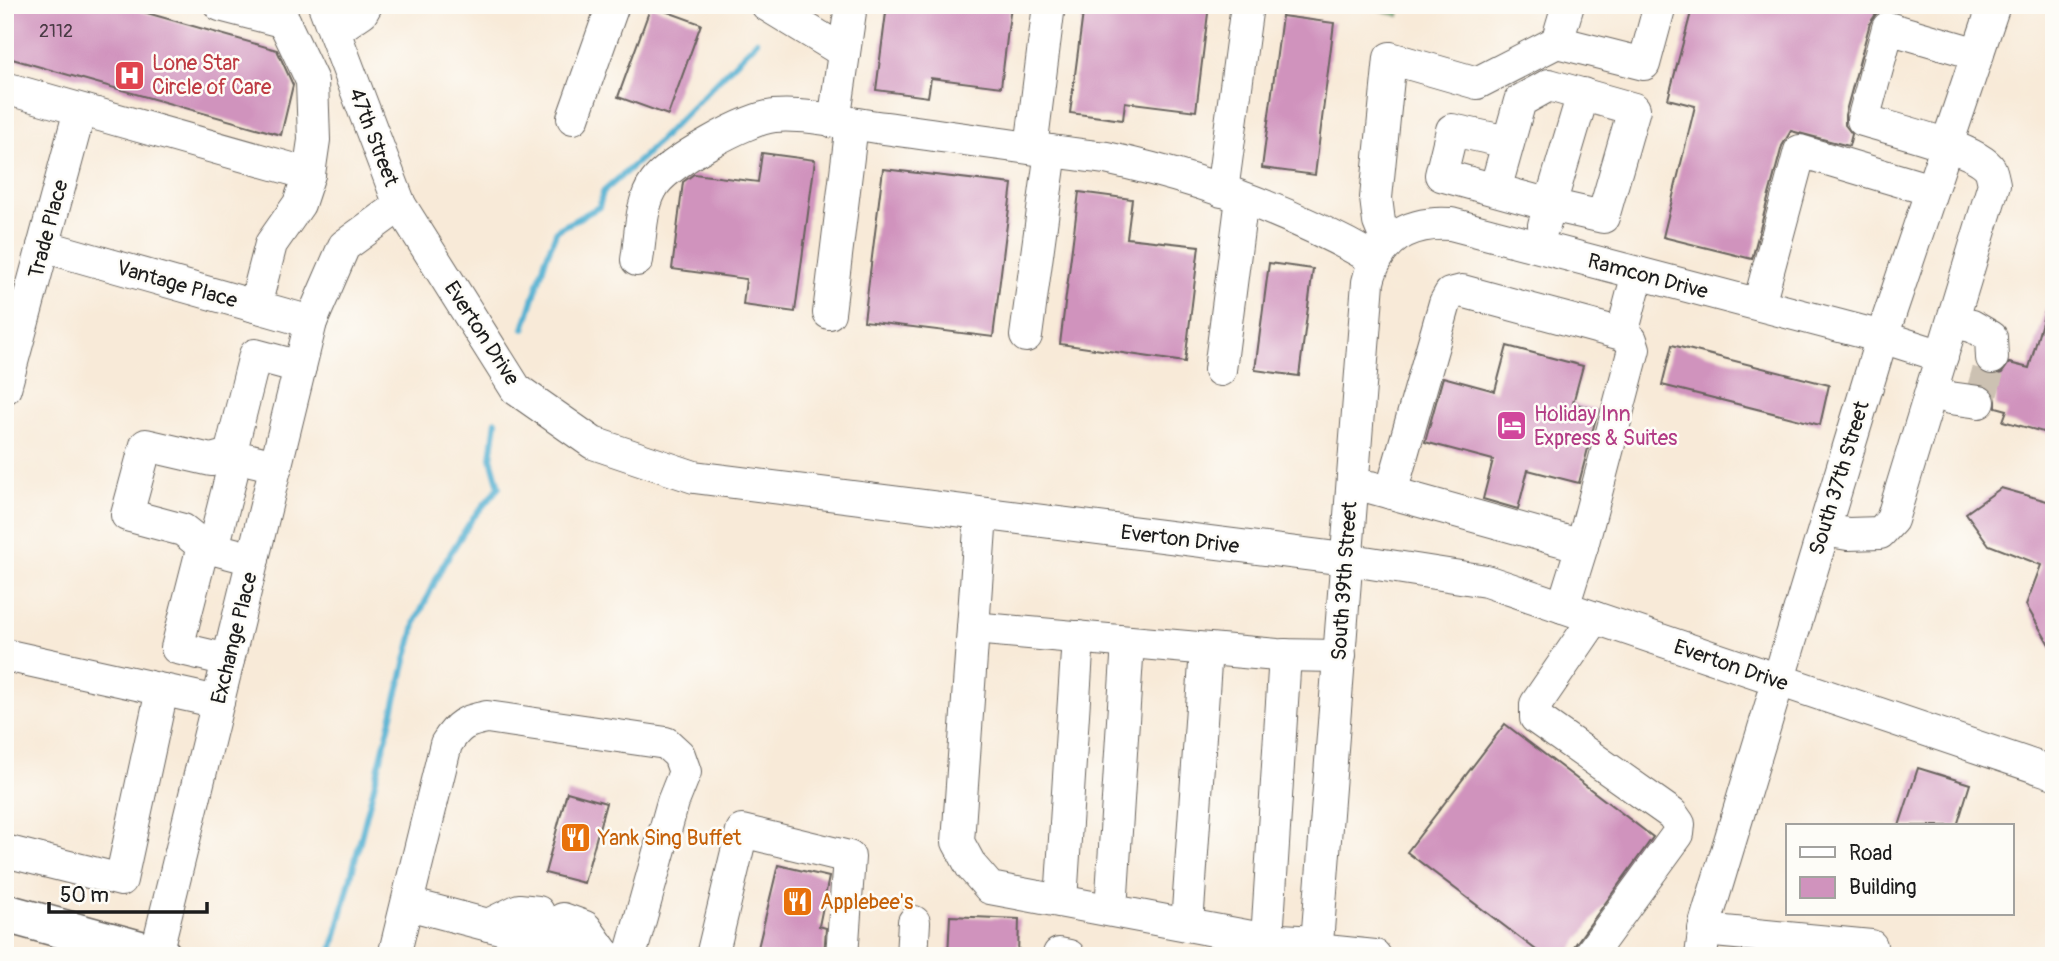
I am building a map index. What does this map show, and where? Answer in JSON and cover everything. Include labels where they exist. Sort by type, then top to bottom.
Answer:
[{"type":"main road","points":[[5,913],[159,955]]},
{"type":"street","points":[[219,5],[280,14],[312,81],[314,140],[309,174],[299,204],[271,243],[255,306]]},
{"type":"street","points":[[329,18],[362,12],[366,5]]},
{"type":"street","points":[[572,118],[613,5]]},
{"type":"street","points":[[767,5],[844,52]]},
{"type":"street","points":[[829,313],[843,123],[844,52],[851,5]]},
{"type":"street","points":[[1026,335],[1041,150],[1049,5]]},
{"type":"street","points":[[1220,370],[1247,5]]},
{"type":"street","points":[[1557,42],[1568,5]]},
{"type":"street","points":[[637,260],[647,199],[654,184],[665,172],[753,120],[784,116],[1143,166],[1232,194],[1382,251],[1376,198],[1390,58],[1476,83],[1557,42],[1644,64],[1660,5]]},
{"type":"street","name":"South 37th Street","points":[[1703,943],[1778,681],[1882,337],[1994,5]]},
{"type":"street","name":"47th Street","points":[[311,322],[344,246],[400,205],[329,18]]},
{"type":"street","points":[[1824,530],[1847,534],[1880,533],[1892,520],[1994,184],[1989,167],[1974,156],[1947,145],[1863,120],[1888,28],[1978,54]]},
{"type":"street","points":[[1495,190],[1520,101],[1549,85],[1634,109],[1603,217],[1550,205],[1495,190],[1441,175],[1452,130],[1508,142]]},
{"type":"street","points":[[5,88],[309,174]]},
{"type":"street","points":[[1538,247],[1583,94]]},
{"type":"street","name":"Trade Place","points":[[5,388],[10,351],[43,246],[80,110]]},
{"type":"street","points":[[1759,304],[1800,152],[1931,190]]},
{"type":"street","name":"Everton Drive","points":[[400,205],[516,389],[593,443],[694,477],[1345,559],[1486,581],[2054,774]]},
{"type":"street","name":"Ramcon Drive","points":[[1382,251],[1414,226],[1430,222],[1451,224],[1882,337],[1942,356]]},
{"type":"street","name":"Vantage Place","points":[[43,246],[311,322]]},
{"type":"street","name":"South 39th Street","points":[[1316,949],[1367,282],[1382,251]]},
{"type":"street","points":[[1622,334],[1638,273]]},
{"type":"street","points":[[1391,493],[1450,293],[1462,291],[1622,334],[1631,340],[1634,349],[1582,546],[1563,607]]},
{"type":"street","name":"Exchange Place","points":[[159,955],[311,322]]},
{"type":"street","points":[[1953,322],[1972,326],[1991,337],[1992,358]]},
{"type":"street","points":[[228,660],[177,648],[233,456],[254,355],[300,367]]},
{"type":"street","points":[[1933,389],[1950,398],[1979,402]]},
{"type":"street","points":[[253,559],[208,547],[183,530],[127,515],[146,445],[211,460],[233,456],[276,466]]},
{"type":"street","points":[[1351,482],[1582,546]]},
{"type":"street","points":[[981,514],[958,842],[971,866],[990,888],[1316,949],[1375,956]]},
{"type":"street","points":[[1589,956],[1678,834],[1679,824],[1672,814],[1536,718],[1536,704],[1595,618]]},
{"type":"street","points":[[973,628],[1206,649],[1339,656]]},
{"type":"street","points":[[1061,901],[1078,637]]},
{"type":"street","points":[[1111,910],[1128,642]]},
{"type":"street","points":[[1187,925],[1206,649]]},
{"type":"street","points":[[5,655],[218,702]]},
{"type":"street","points":[[1267,939],[1285,655]]},
{"type":"street","points":[[5,851],[121,880],[162,690]]},
{"type":"street","points":[[394,956],[446,744],[456,728],[469,720],[487,716],[666,743],[679,755],[685,772],[673,802],[630,956]]},
{"type":"street","points":[[712,956],[742,831],[849,857],[842,956]]},
{"type":"street","points":[[408,904],[606,955]]},
{"type":"street","points":[[488,925],[519,910],[550,916],[585,927],[606,955]]},
{"type":"street","points":[[912,956],[914,922]]},
{"type":"street","points":[[1703,943],[1800,947],[1871,946],[1870,956]]},
{"type":"green space","points":[[1363,5],[1400,5],[1399,16]]},
{"type":"building","points":[[5,5],[119,5],[277,50],[293,85],[281,135],[5,57]]},
{"type":"building","points":[[887,5],[1011,5],[1001,87],[931,78],[928,97],[876,90]]},
{"type":"building","points":[[1084,5],[1209,5],[1196,111],[1125,102],[1123,120],[1070,113]]},
{"type":"building","points":[[1693,5],[1866,5],[1884,10],[1876,14],[1870,23],[1845,115],[1845,125],[1852,134],[1849,146],[1791,131],[1782,146],[1752,259],[1663,237],[1695,106],[1668,99]]},
{"type":"building","points":[[651,6],[701,24],[668,115],[618,97]]},
{"type":"building","points":[[1282,16],[1334,23],[1315,175],[1262,168]]},
{"type":"building","points":[[762,153],[815,160],[795,312],[743,305],[746,279],[672,269],[683,182],[694,174],[758,182]]},
{"type":"building","points":[[883,169],[1012,184],[993,337],[864,321]]},
{"type":"building","points":[[1079,192],[1132,199],[1127,238],[1199,246],[1185,362],[1060,344]]},
{"type":"building","points":[[1269,263],[1313,269],[1299,376],[1255,370]]},
{"type":"building","points":[[2049,298],[2054,299],[2054,435],[2003,421],[2007,410],[1996,407],[1996,396],[1991,388],[1977,383],[1980,371],[1994,376],[2002,373],[2009,363],[2029,368]]},
{"type":"building","points":[[1672,345],[1829,385],[1820,425],[1662,385]]},
{"type":"building","name":"Holiday Inn Express & Suites","points":[[1507,346],[1583,366],[1573,403],[1598,410],[1579,483],[1528,470],[1518,509],[1483,499],[1493,460],[1425,442],[1443,377],[1495,391]]},
{"type":"building","points":[[2001,488],[2054,503],[2054,653],[2026,605],[2041,565],[1989,545],[1966,513]]},
{"type":"building","points":[[1505,724],[1653,837],[1567,956],[1544,956],[1407,852]]},
{"type":"building","points":[[1918,768],[1970,784],[1958,824],[1900,824]]},
{"type":"building","name":"Yank Sing Buffet","points":[[567,792],[606,803],[584,883],[545,873]]},
{"type":"building","name":"Applebee's","points":[[778,865],[829,877],[819,926],[826,928],[824,956],[771,956],[757,952]]},
{"type":"building","points":[[950,916],[1019,919],[1018,956],[948,956]]},
{"type":"waterway","points":[[524,329],[557,230],[599,207],[603,192],[643,157],[757,41]]},
{"type":"waterway","points":[[332,951],[416,621],[443,565],[472,519],[499,487],[491,458],[496,421]]},
{"type":"tunnel","points":[[1979,402],[1992,358]]},
{"type":"place","name":"Lone Star Circle of Care","points":[[129,75]]},
{"type":"place","name":"Holiday Inn Express & Suites","points":[[1511,426]]},
{"type":"place","name":"Yank Sing Buffet","points":[[575,838]]},
{"type":"place","name":"Applebee's","points":[[797,902]]}]
